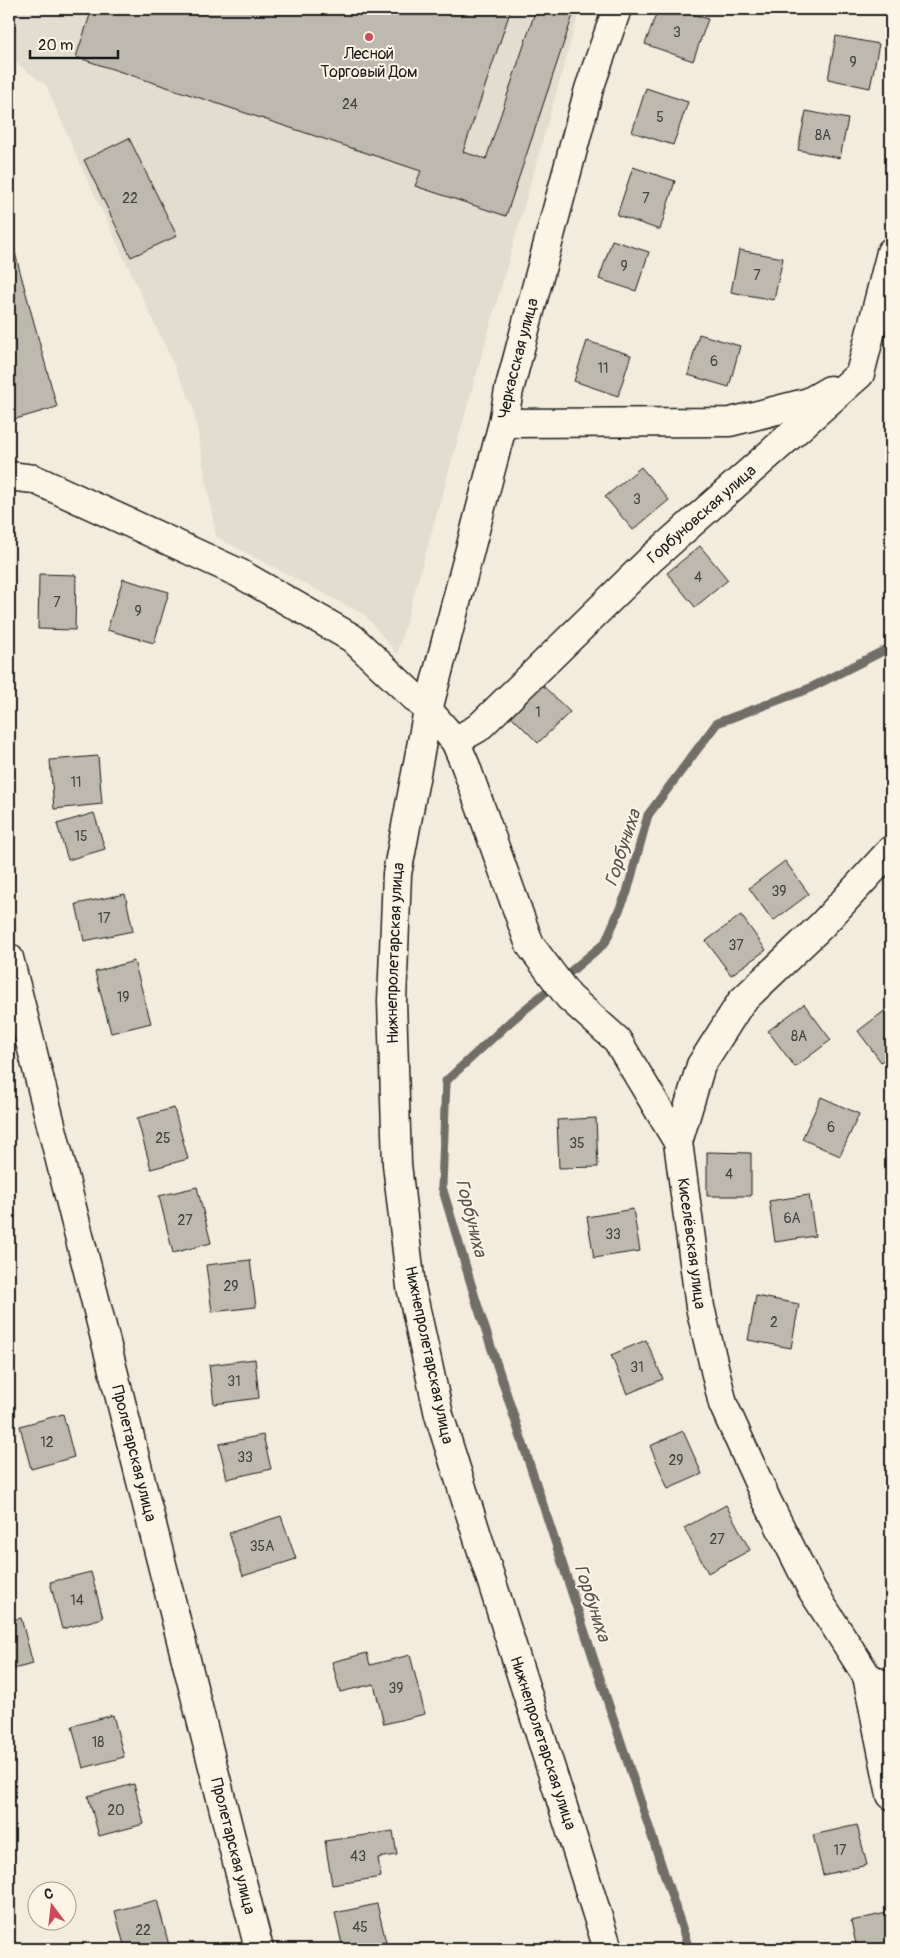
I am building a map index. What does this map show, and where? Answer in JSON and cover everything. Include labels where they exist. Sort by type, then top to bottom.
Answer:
[{"type":"street","name":"Черкасская улица","points":[[428,710],[503,423],[509,390],[589,89],[617,9]]},
{"type":"street","points":[[503,423],[730,422],[809,402],[860,374],[891,252]]},
{"type":"street","name":"Горбуновская улица","points":[[455,741],[478,728],[651,559],[860,374]]},
{"type":"street","points":[[9,476],[34,479],[238,573],[352,638],[428,710],[455,741],[465,764],[530,945],[569,996],[617,1040],[678,1142]]},
{"type":"street","name":"Нижнепролетарская улица","points":[[428,710],[398,874],[392,1001],[397,1164],[411,1287],[439,1415],[608,1949]]},
{"type":"street","name":"Киселёвская улица","points":[[891,850],[822,925],[741,1002],[701,1065],[678,1142],[700,1307],[723,1404],[767,1501],[812,1590],[867,1676],[891,1795]]},
{"type":"street","name":"Пролетарская улица","points":[[9,958],[259,1949]]},
{"type":"street","name":"Киселёвская улица","points":[[867,1676],[891,1690]]},
{"type":"shaded area","points":[[9,9],[580,9],[397,654],[365,615],[216,537],[193,406],[76,155],[46,85],[9,58]]},
{"type":"building","points":[[92,9],[511,9],[463,152],[486,159],[536,9],[575,9],[506,216],[415,186],[421,171],[76,57]]},
{"type":"building","points":[[658,9],[677,9],[708,19],[693,61],[645,44]]},
{"type":"building","points":[[836,36],[879,44],[870,88],[828,79]]},
{"type":"building","points":[[646,88],[688,102],[673,145],[632,132]]},
{"type":"building","points":[[806,111],[848,119],[840,158],[798,150]]},
{"type":"building","points":[[129,138],[177,236],[131,257],[84,160]]},
{"type":"building","points":[[633,167],[675,181],[660,230],[617,215]]},
{"type":"building","points":[[9,231],[57,407],[9,421]]},
{"type":"building","points":[[612,240],[649,252],[636,291],[599,279]]},
{"type":"building","points":[[739,250],[783,258],[774,300],[731,292]]},
{"type":"building","points":[[699,334],[740,346],[729,387],[688,375]]},
{"type":"building","points":[[587,341],[631,355],[618,396],[574,381]]},
{"type":"building","points":[[641,467],[669,500],[633,530],[605,497]]},
{"type":"building","points":[[700,546],[728,580],[695,607],[667,573]]},
{"type":"building","points":[[39,574],[76,575],[75,630],[38,629]]},
{"type":"building","points":[[123,579],[169,592],[154,643],[107,630]]},
{"type":"building","points":[[538,681],[570,712],[538,743],[507,712]]},
{"type":"building","points":[[98,756],[102,804],[54,809],[50,760]]},
{"type":"building","points":[[94,813],[105,849],[68,860],[57,824]]},
{"type":"building","points":[[785,861],[809,894],[773,921],[749,888]]},
{"type":"building","points":[[125,894],[133,931],[84,941],[76,904]]},
{"type":"building","points":[[741,915],[766,950],[731,975],[706,941]]},
{"type":"building","points":[[134,961],[151,1023],[111,1033],[95,972]]},
{"type":"building","points":[[804,1004],[831,1040],[795,1067],[768,1031]]},
{"type":"building","points":[[891,1006],[891,1054],[881,1062],[858,1031]]},
{"type":"building","points":[[821,1097],[859,1114],[840,1156],[802,1139]]},
{"type":"building","points":[[174,1108],[188,1159],[151,1169],[137,1118]]},
{"type":"building","points":[[596,1118],[598,1167],[559,1168],[557,1120]]},
{"type":"building","points":[[707,1152],[751,1153],[751,1196],[707,1196]]},
{"type":"building","points":[[197,1187],[211,1243],[173,1253],[159,1196]]},
{"type":"building","points":[[809,1195],[815,1236],[775,1242],[769,1201]]},
{"type":"building","points":[[633,1209],[640,1251],[594,1258],[587,1217]]},
{"type":"building","points":[[250,1260],[256,1307],[212,1312],[206,1265]]},
{"type":"building","points":[[756,1296],[799,1304],[791,1348],[748,1340]]},
{"type":"building","points":[[646,1340],[663,1379],[627,1394],[611,1355]]},
{"type":"building","points":[[255,1359],[259,1398],[214,1404],[209,1365]]},
{"type":"building","points":[[63,1414],[74,1457],[31,1469],[20,1426]]},
{"type":"building","points":[[683,1431],[702,1474],[668,1489],[650,1446]]},
{"type":"building","points":[[263,1435],[271,1469],[227,1479],[219,1444]]},
{"type":"building","points":[[726,1505],[750,1550],[708,1573],[684,1528]]},
{"type":"building","points":[[281,1516],[296,1559],[243,1576],[229,1533]]},
{"type":"building","points":[[91,1572],[103,1618],[62,1629],[50,1582]]},
{"type":"building","points":[[21,1618],[33,1664],[9,1670],[9,1621]]},
{"type":"building","points":[[367,1653],[370,1665],[410,1655],[425,1714],[384,1724],[374,1684],[340,1692],[332,1662]]},
{"type":"building","points":[[113,1715],[124,1757],[83,1768],[72,1726]]},
{"type":"building","points":[[134,1784],[144,1824],[99,1836],[88,1796]]},
{"type":"building","points":[[857,1825],[867,1865],[823,1875],[813,1835]]},
{"type":"building","points":[[393,1831],[397,1855],[378,1858],[381,1877],[332,1885],[325,1841]]},
{"type":"building","points":[[157,1900],[170,1949],[125,1949],[115,1911]]},
{"type":"building","points":[[377,1904],[386,1942],[353,1949],[343,1949],[335,1913]]},
{"type":"building","points":[[891,1912],[891,1949],[857,1949],[851,1921]]},
{"type":"waterway","name":"Горбуниха","points":[[689,1949],[477,1304],[442,1187],[446,1081],[511,1021],[605,943],[627,892],[648,815],[717,723],[808,689],[891,647]]},
{"type":"place","name":"Лесной Торговый Дом","points":[[369,37]]}]
